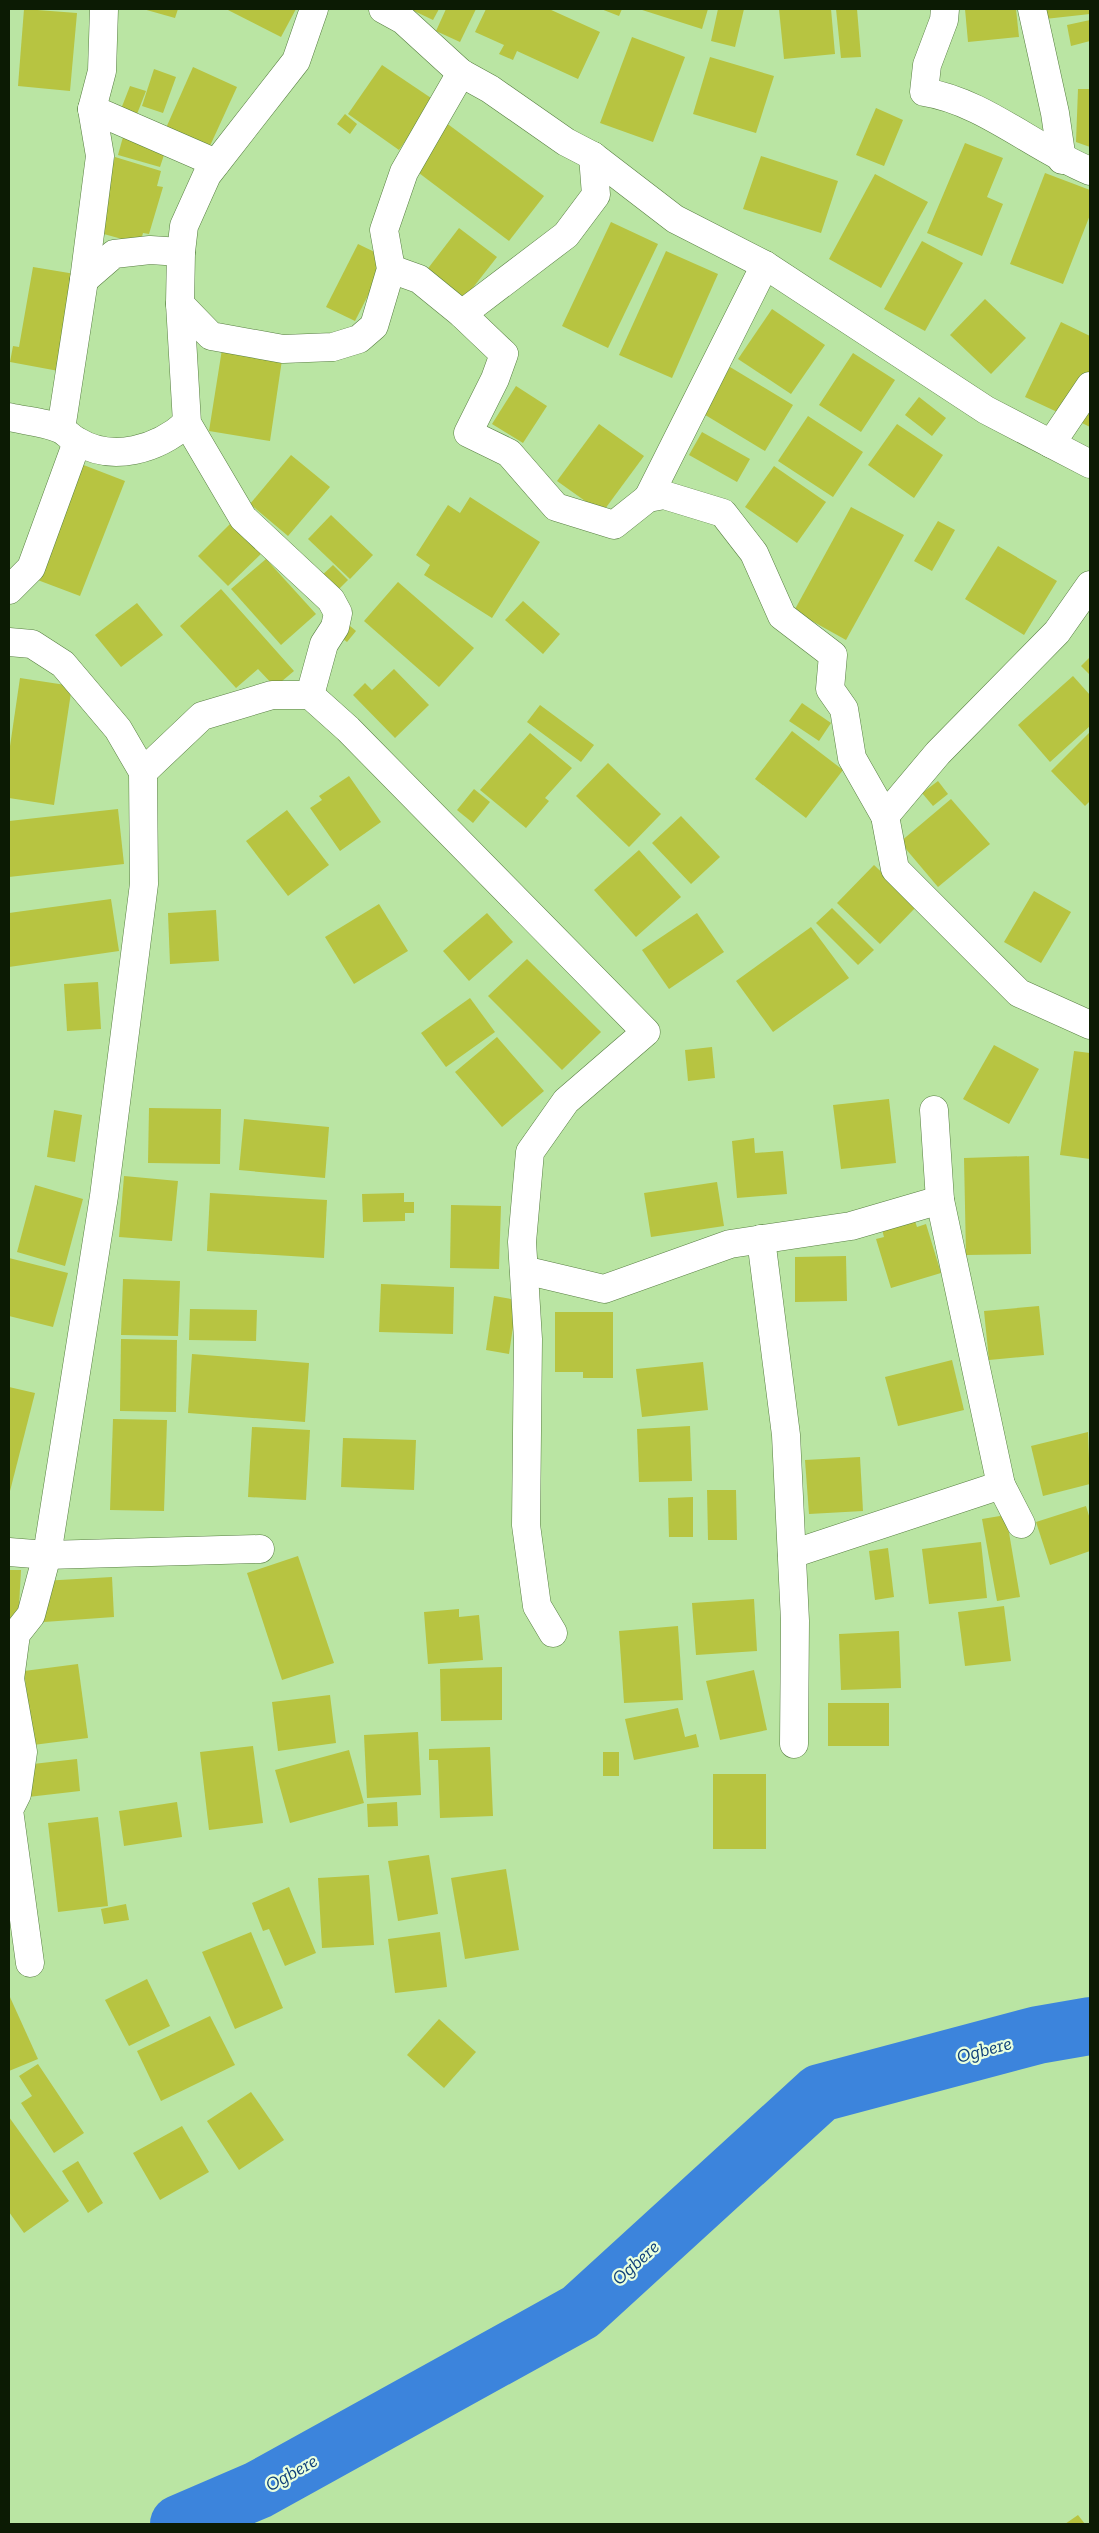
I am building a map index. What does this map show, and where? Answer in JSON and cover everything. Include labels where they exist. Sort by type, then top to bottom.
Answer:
[{"type":"street","points":[[9,590],[31,568],[69,435],[84,280],[100,156],[92,109],[102,71],[104,9]]},
{"type":"street","points":[[310,695],[324,644],[335,627],[338,613],[331,600],[243,518],[187,423],[180,304],[181,252],[184,226],[207,175],[296,61],[314,9]]},
{"type":"street","points":[[383,9],[402,20],[461,73],[490,89],[566,142],[593,156],[675,219],[765,266],[986,410],[1090,464]]},
{"type":"street","points":[[945,9],[944,20],[927,65],[924,92],[936,94],[982,112],[1062,160],[1090,171]]},
{"type":"street","points":[[1032,9],[1055,112],[1062,160]]},
{"type":"street","points":[[180,304],[211,336],[283,349],[333,347],[359,339],[374,326],[391,269],[384,230],[404,172],[461,73]]},
{"type":"street","points":[[92,109],[216,163]]},
{"type":"street","points":[[462,314],[566,235],[596,195],[593,156]]},
{"type":"street","points":[[84,280],[114,254],[150,250],[181,252]]},
{"type":"street","points":[[391,269],[419,279],[462,314],[504,354],[495,379],[468,433],[509,453],[556,507],[614,525],[648,498],[765,266]]},
{"type":"street","points":[[1051,444],[1090,386]]},
{"type":"street","points":[[9,418],[69,435],[99,451],[128,453],[170,437],[187,423]]},
{"type":"street","points":[[648,498],[664,495],[723,513],[754,554],[782,616],[833,655],[830,689],[844,708],[852,758],[885,816],[895,869],[1019,993],[1090,1025]]},
{"type":"street","points":[[885,816],[938,753],[1057,632],[1090,585]]},
{"type":"street","points":[[9,642],[32,644],[63,664],[118,729],[143,772],[143,893],[104,1196],[46,1555],[31,1615],[16,1634],[10,1678],[23,1752],[17,1794],[9,1810],[30,1963]]},
{"type":"street","points":[[143,772],[202,716],[272,695],[310,695],[348,729],[646,1032],[566,1101],[530,1152],[522,1242],[528,1339],[526,1524],[537,1606],[553,1633]]},
{"type":"street","points":[[934,1110],[940,1200],[1001,1485],[1021,1524]]},
{"type":"street","points":[[524,1270],[604,1289],[730,1244],[851,1226],[940,1200]]},
{"type":"street","points":[[761,1239],[786,1435],[795,1621],[794,1744]]},
{"type":"street","points":[[792,1554],[1001,1485]]},
{"type":"street","points":[[9,1552],[46,1555],[260,1549]]},
{"type":"building","points":[[24,9],[77,13],[70,91],[18,86]]},
{"type":"building","points":[[143,9],[178,9],[175,18]]},
{"type":"building","points":[[226,9],[296,9],[281,37]]},
{"type":"building","points":[[410,9],[439,9],[433,20]]},
{"type":"building","points":[[446,9],[476,9],[460,42],[436,31]]},
{"type":"building","points":[[486,9],[549,9],[600,32],[578,79],[517,51],[513,60],[499,54],[504,45],[475,32]]},
{"type":"building","points":[[601,9],[622,9],[619,16]]},
{"type":"building","points":[[639,9],[708,9],[702,29]]},
{"type":"building","points":[[718,9],[744,9],[735,47],[711,41]]},
{"type":"building","points":[[779,9],[831,9],[835,54],[784,59]]},
{"type":"building","points":[[836,9],[857,9],[861,57],[841,58]]},
{"type":"building","points":[[965,9],[1016,9],[1019,37],[968,42]]},
{"type":"building","points":[[1044,9],[1090,9],[1090,14],[1045,19]]},
{"type":"building","points":[[1090,20],[1090,41],[1071,46],[1067,25]]},
{"type":"building","points":[[632,37],[685,57],[653,142],[600,123]]},
{"type":"building","points":[[710,57],[774,76],[756,133],[693,114]]},
{"type":"building","points":[[382,65],[434,100],[399,150],[348,114]]},
{"type":"building","points":[[193,67],[237,87],[209,148],[166,128]]},
{"type":"building","points":[[154,69],[176,77],[163,113],[142,106]]},
{"type":"building","points":[[130,86],[146,91],[137,114],[121,109]]},
{"type":"building","points":[[1078,89],[1090,89],[1090,147],[1076,142]]},
{"type":"building","points":[[876,108],[903,120],[884,166],[856,155]]},
{"type":"building","points":[[345,114],[357,124],[350,134],[337,124]]},
{"type":"building","points":[[445,122],[544,196],[509,241],[411,167]]},
{"type":"building","points":[[123,137],[166,149],[160,167],[118,155]]},
{"type":"building","points":[[965,143],[1003,158],[987,197],[1003,204],[982,256],[927,233]]},
{"type":"building","points":[[761,156],[838,181],[821,233],[743,209]]},
{"type":"building","points":[[115,157],[161,171],[157,186],[163,187],[149,234],[143,233],[140,244],[93,231]]},
{"type":"building","points":[[1045,173],[1090,190],[1090,215],[1063,284],[1010,264]]},
{"type":"building","points":[[875,174],[928,202],[881,288],[829,259]]},
{"type":"building","points":[[611,222],[658,244],[608,348],[562,326]]},
{"type":"building","points":[[459,228],[497,257],[464,299],[426,271]]},
{"type":"building","points":[[922,241],[963,263],[925,331],[884,309]]},
{"type":"building","points":[[358,244],[387,258],[355,321],[326,307]]},
{"type":"building","points":[[666,251],[718,274],[672,378],[619,355]]},
{"type":"building","points":[[33,267],[81,275],[64,372],[10,362],[13,346],[19,347]]},
{"type":"building","points":[[985,299],[1026,338],[991,374],[950,335]]},
{"type":"building","points":[[772,309],[825,345],[791,394],[738,359]]},
{"type":"building","points":[[1061,322],[1090,336],[1090,370],[1068,417],[1025,397]]},
{"type":"building","points":[[223,343],[283,353],[270,441],[209,431]]},
{"type":"building","points":[[853,353],[895,380],[861,432],[819,405]]},
{"type":"building","points":[[730,367],[793,405],[765,451],[702,413]]},
{"type":"building","points":[[516,386],[547,406],[523,443],[492,424]]},
{"type":"building","points":[[919,397],[946,418],[932,436],[905,415]]},
{"type":"building","points":[[1090,401],[1090,427],[1080,422]]},
{"type":"building","points":[[808,416],[863,452],[833,497],[778,461]]},
{"type":"building","points":[[599,424],[644,456],[602,513],[557,481]]},
{"type":"building","points":[[897,424],[943,455],[914,498],[868,465]]},
{"type":"building","points":[[702,432],[750,459],[737,482],[689,455]]},
{"type":"building","points":[[291,455],[330,487],[288,536],[250,504]]},
{"type":"building","points":[[81,464],[125,481],[80,596],[35,579]]},
{"type":"building","points":[[774,466],[826,502],[797,543],[745,507]]},
{"type":"building","points":[[470,497],[540,542],[492,618],[424,575],[430,565],[416,555],[448,505],[460,513]]},
{"type":"building","points":[[851,507],[904,535],[846,640],[794,611]]},
{"type":"building","points":[[239,515],[269,546],[228,586],[198,556]]},
{"type":"building","points":[[331,515],[373,555],[350,579],[308,539]]},
{"type":"building","points":[[938,521],[955,530],[932,571],[914,561]]},
{"type":"building","points":[[998,546],[1057,581],[1024,635],[965,599]]},
{"type":"building","points":[[266,559],[316,614],[281,645],[231,589]]},
{"type":"building","points":[[333,565],[348,580],[334,594],[319,578]]},
{"type":"building","points":[[398,582],[474,648],[439,687],[364,621]]},
{"type":"building","points":[[221,589],[294,671],[275,687],[258,669],[236,688],[180,626]]},
{"type":"building","points":[[523,601],[560,634],[543,654],[505,620]]},
{"type":"building","points":[[137,603],[163,635],[121,667],[95,635]]},
{"type":"building","points":[[343,620],[356,631],[347,642],[334,632]]},
{"type":"building","points":[[1090,657],[1090,675],[1081,666]]},
{"type":"building","points":[[394,669],[429,705],[395,738],[353,695],[365,683],[372,690]]},
{"type":"building","points":[[1073,676],[1090,695],[1090,726],[1050,762],[1018,725]]},
{"type":"building","points":[[20,678],[72,686],[54,805],[9,798],[9,753]]},
{"type":"building","points":[[802,703],[831,723],[819,741],[789,721]]},
{"type":"building","points":[[540,705],[594,745],[581,762],[527,722]]},
{"type":"building","points":[[792,731],[843,770],[806,818],[755,779]]},
{"type":"building","points":[[1090,732],[1090,801],[1085,806],[1051,771]]},
{"type":"building","points":[[530,733],[572,768],[545,798],[549,801],[526,828],[480,790]]},
{"type":"building","points":[[608,763],[661,814],[629,847],[576,796]]},
{"type":"building","points":[[349,776],[381,822],[340,851],[310,808],[322,800],[319,796]]},
{"type":"building","points":[[938,781],[948,794],[933,806],[922,793]]},
{"type":"building","points":[[474,789],[490,802],[473,823],[457,810]]},
{"type":"building","points":[[951,799],[990,844],[938,887],[900,842]]},
{"type":"building","points":[[118,809],[124,864],[9,877],[9,821]]},
{"type":"building","points":[[287,810],[329,865],[288,896],[246,841]]},
{"type":"building","points":[[681,816],[720,857],[691,884],[652,843]]},
{"type":"building","points":[[639,850],[681,897],[636,937],[594,890]]},
{"type":"building","points":[[874,865],[917,906],[880,944],[837,903]]},
{"type":"building","points":[[1034,891],[1071,912],[1041,963],[1004,942]]},
{"type":"building","points":[[111,899],[119,951],[9,967],[9,913]]},
{"type":"building","points":[[379,904],[408,951],[354,984],[325,937]]},
{"type":"building","points":[[832,908],[874,950],[858,965],[816,923]]},
{"type":"building","points":[[216,910],[219,961],[170,964],[168,913]]},
{"type":"building","points":[[487,913],[513,942],[469,981],[443,951]]},
{"type":"building","points":[[697,913],[724,952],[669,989],[642,950]]},
{"type":"building","points":[[811,927],[849,978],[773,1032],[736,981]]},
{"type":"building","points":[[527,959],[601,1032],[562,1070],[488,996]]},
{"type":"building","points":[[98,982],[101,1029],[67,1031],[64,984]]},
{"type":"building","points":[[470,998],[495,1032],[446,1067],[421,1033]]},
{"type":"building","points":[[497,1037],[544,1091],[502,1127],[455,1072]]},
{"type":"building","points":[[994,1045],[1039,1069],[1009,1124],[963,1099]]},
{"type":"building","points":[[712,1047],[715,1078],[688,1081],[685,1050]]},
{"type":"building","points":[[1074,1051],[1090,1053],[1090,1159],[1060,1155]]},
{"type":"building","points":[[889,1099],[896,1163],[841,1169],[833,1105]]},
{"type":"building","points":[[149,1108],[221,1109],[220,1164],[148,1163]]},
{"type":"building","points":[[54,1110],[82,1115],[75,1162],[47,1157]]},
{"type":"building","points":[[244,1119],[329,1127],[325,1178],[239,1170]]},
{"type":"building","points":[[754,1138],[755,1153],[783,1151],[787,1194],[737,1198],[732,1141]]},
{"type":"building","points":[[1029,1156],[1031,1254],[966,1255],[964,1158]]},
{"type":"building","points":[[124,1176],[178,1181],[172,1241],[119,1237]]},
{"type":"building","points":[[717,1182],[724,1226],[651,1237],[644,1193]]},
{"type":"building","points":[[35,1185],[83,1199],[65,1266],[17,1252]]},
{"type":"building","points":[[210,1193],[327,1200],[324,1258],[207,1251]]},
{"type":"building","points":[[404,1193],[404,1202],[414,1202],[414,1213],[405,1213],[405,1221],[363,1222],[362,1194]]},
{"type":"building","points":[[451,1205],[501,1206],[499,1269],[450,1268]]},
{"type":"building","points":[[912,1212],[917,1227],[926,1224],[941,1273],[891,1288],[876,1239],[884,1237],[880,1222]]},
{"type":"building","points":[[846,1256],[847,1301],[795,1302],[795,1257]]},
{"type":"building","points":[[9,1258],[68,1273],[53,1327],[9,1316]]},
{"type":"building","points":[[123,1279],[180,1281],[178,1336],[121,1335]]},
{"type":"building","points":[[381,1284],[454,1287],[453,1334],[379,1332]]},
{"type":"building","points":[[494,1296],[517,1300],[509,1354],[486,1350]]},
{"type":"building","points":[[1039,1306],[1044,1355],[989,1360],[984,1311]]},
{"type":"building","points":[[190,1309],[257,1310],[256,1341],[189,1340]]},
{"type":"building","points":[[555,1312],[613,1312],[613,1378],[583,1378],[583,1372],[555,1372]]},
{"type":"building","points":[[121,1339],[177,1340],[176,1412],[120,1411]]},
{"type":"building","points":[[192,1354],[309,1363],[305,1422],[188,1413]]},
{"type":"building","points":[[952,1360],[964,1410],[898,1426],[885,1377]]},
{"type":"building","points":[[703,1362],[708,1410],[642,1417],[636,1369]]},
{"type":"building","points":[[9,1387],[35,1393],[9,1495]]},
{"type":"building","points":[[113,1419],[167,1420],[164,1511],[110,1510]]},
{"type":"building","points":[[690,1426],[692,1481],[639,1482],[637,1429]]},
{"type":"building","points":[[252,1427],[310,1430],[306,1500],[248,1497]]},
{"type":"building","points":[[1088,1432],[1090,1484],[1043,1496],[1031,1446]]},
{"type":"building","points":[[343,1438],[416,1440],[414,1490],[341,1487]]},
{"type":"building","points":[[860,1457],[863,1511],[809,1514],[805,1460]]},
{"type":"building","points":[[707,1490],[736,1490],[737,1540],[708,1540]]},
{"type":"building","points":[[693,1497],[693,1537],[669,1537],[668,1498]]},
{"type":"building","points":[[1086,1506],[1090,1519],[1090,1551],[1050,1565],[1036,1522]]},
{"type":"building","points":[[1006,1515],[1020,1597],[997,1601],[982,1519]]},
{"type":"building","points":[[981,1542],[987,1598],[929,1604],[922,1549]]},
{"type":"building","points":[[888,1548],[894,1597],[875,1600],[869,1551]]},
{"type":"building","points":[[298,1556],[334,1663],[282,1680],[247,1573]]},
{"type":"building","points":[[9,1570],[21,1570],[18,1624],[9,1623]]},
{"type":"building","points":[[112,1577],[114,1617],[44,1622],[42,1581]]},
{"type":"building","points":[[754,1599],[757,1651],[696,1655],[692,1603]]},
{"type":"building","points":[[1004,1606],[1011,1661],[965,1666],[958,1612]]},
{"type":"building","points":[[459,1609],[459,1617],[479,1615],[483,1660],[428,1664],[424,1612]]},
{"type":"building","points":[[678,1626],[683,1700],[624,1703],[619,1631]]},
{"type":"building","points":[[899,1631],[901,1688],[841,1690],[839,1634]]},
{"type":"building","points":[[78,1664],[88,1738],[33,1745],[24,1671]]},
{"type":"building","points":[[502,1667],[502,1720],[441,1721],[440,1669]]},
{"type":"building","points":[[754,1670],[767,1730],[720,1740],[706,1681]]},
{"type":"building","points":[[330,1695],[336,1743],[278,1751],[272,1702]]},
{"type":"building","points":[[828,1703],[889,1703],[889,1746],[828,1746]]},
{"type":"building","points":[[678,1708],[685,1737],[696,1734],[699,1747],[634,1760],[625,1719]]},
{"type":"building","points":[[418,1732],[421,1795],[367,1798],[364,1735]]},
{"type":"building","points":[[253,1746],[263,1823],[209,1830],[200,1752]]},
{"type":"building","points":[[490,1747],[493,1816],[440,1818],[438,1760],[429,1760],[429,1749]]},
{"type":"building","points":[[349,1750],[364,1803],[290,1823],[275,1770]]},
{"type":"building","points":[[603,1752],[619,1752],[619,1776],[603,1776]]},
{"type":"building","points":[[77,1759],[80,1791],[28,1797],[24,1765]]},
{"type":"building","points":[[713,1774],[766,1774],[766,1849],[713,1849]]},
{"type":"building","points":[[177,1802],[182,1837],[124,1846],[119,1811]]},
{"type":"building","points":[[397,1802],[398,1826],[368,1827],[367,1804]]},
{"type":"building","points":[[98,1817],[108,1906],[58,1912],[48,1823]]},
{"type":"building","points":[[429,1855],[438,1914],[398,1921],[388,1861]]},
{"type":"building","points":[[506,1869],[519,1950],[465,1959],[451,1878]]},
{"type":"building","points":[[369,1875],[374,1945],[322,1948],[318,1878]]},
{"type":"building","points":[[289,1887],[316,1953],[285,1966],[269,1929],[263,1931],[252,1903]]},
{"type":"building","points":[[126,1904],[129,1920],[104,1924],[101,1909]]},
{"type":"building","points":[[251,1932],[283,2008],[235,2029],[202,1952]]},
{"type":"building","points":[[440,1932],[447,1987],[395,1993],[388,1939]]},
{"type":"building","points":[[147,1979],[170,2026],[129,2046],[105,2000]]},
{"type":"building","points":[[9,1995],[38,2059],[9,2071]]},
{"type":"building","points":[[210,2016],[235,2065],[161,2101],[137,2051]]},
{"type":"building","points":[[439,2019],[476,2052],[444,2088],[407,2055]]},
{"type":"building","points":[[38,2064],[84,2133],[54,2153],[21,2103],[32,2096],[19,2076]]},
{"type":"building","points":[[251,2092],[284,2140],[239,2170],[207,2121]]},
{"type":"building","points":[[9,2117],[69,2201],[24,2233],[9,2212]]},
{"type":"building","points":[[182,2126],[209,2172],[160,2200],[133,2153]]},
{"type":"building","points":[[78,2161],[103,2203],[88,2213],[62,2171]]},
{"type":"building","points":[[1078,2515],[1085,2524],[1065,2524]]},
{"type":"waterway","name":"Ogbere","points":[[179,2524],[258,2490],[580,2312],[820,2093],[1038,2035],[1090,2026]]}]
